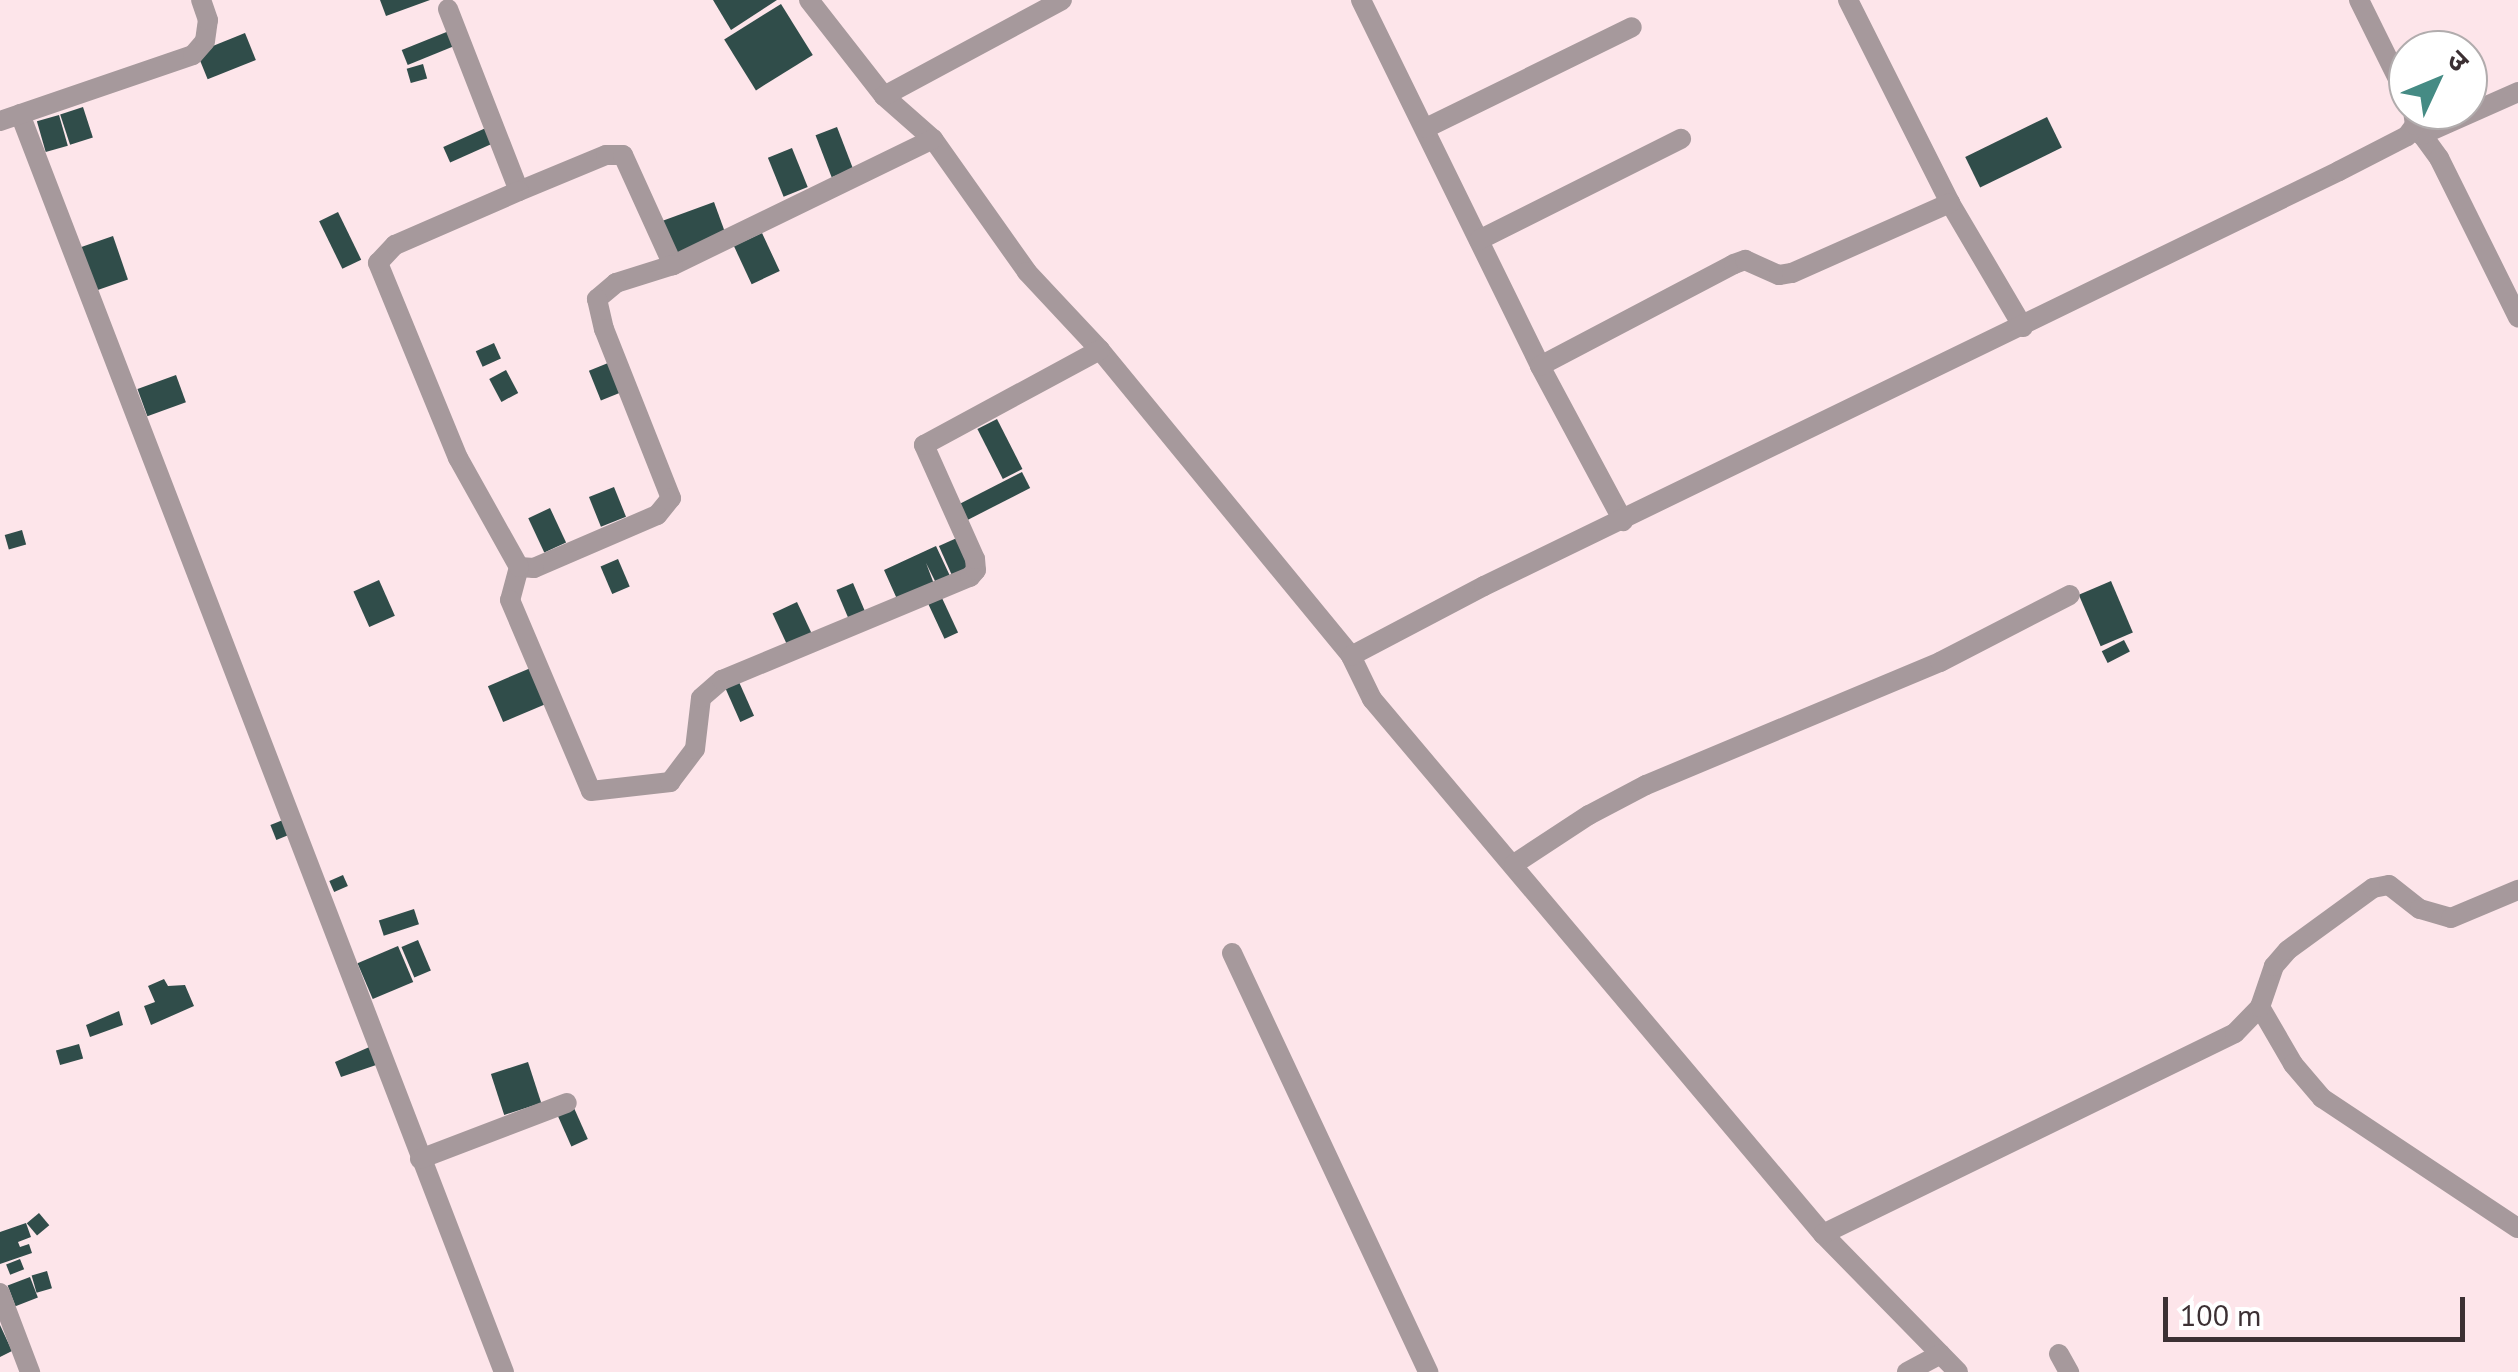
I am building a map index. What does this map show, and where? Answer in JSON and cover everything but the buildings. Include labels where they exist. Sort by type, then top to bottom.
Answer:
[{"type":"street","points":[[201,0],[205,41],[192,55],[10,117],[504,1372]]},
{"type":"street","points":[[809,0],[884,96],[933,139],[1027,272],[1100,350],[1352,656],[1372,699],[1823,1234],[1958,1372]]},
{"type":"street","points":[[884,96],[1062,0]]},
{"type":"street","points":[[1362,0],[1540,366],[1623,521]]},
{"type":"street","points":[[1848,0],[1950,203],[2023,327]]},
{"type":"street","points":[[2359,0],[2388,59]]},
{"type":"street","points":[[448,9],[519,192]]},
{"type":"street","points":[[1426,128],[1632,27]]},
{"type":"street","points":[[2488,101],[2518,92]]},
{"type":"street","points":[[1352,656],[1484,586],[1818,422],[2023,327],[2406,136],[2411,130]]},
{"type":"street","points":[[2420,130],[2456,189],[2518,318]]},
{"type":"street","points":[[518,566],[534,568],[667,508],[671,498],[604,329],[597,299],[616,282],[673,265],[933,139]]},
{"type":"street","points":[[1479,240],[1681,139]]},
{"type":"street","points":[[673,265],[623,155],[606,155],[395,245],[378,263],[458,458],[518,566],[510,600],[515,620],[531,645],[591,792],[670,782],[695,749],[701,698],[708,688],[970,577],[976,570],[975,559],[948,509],[924,445],[1100,350]]},
{"type":"street","points":[[1540,366],[1734,264],[1745,260],[1779,275],[1792,274],[1950,203]]},
{"type":"street","points":[[1514,864],[1590,814],[1646,785],[1940,662],[2070,595]]},
{"type":"street","points":[[1823,1234],[2234,1033],[2260,1006],[2274,966],[2288,950],[2374,888],[2390,885],[2420,909],[2451,918],[2518,890]]},
{"type":"street","points":[[1232,953],[1428,1372]]},
{"type":"street","points":[[2260,1006],[2293,1064],[2322,1098],[2518,1228]]},
{"type":"street","points":[[420,1159],[566,1102]]},
{"type":"street","points":[[0,1295],[30,1372]]},
{"type":"street","points":[[1908,1372],[1940,1354]]}]
